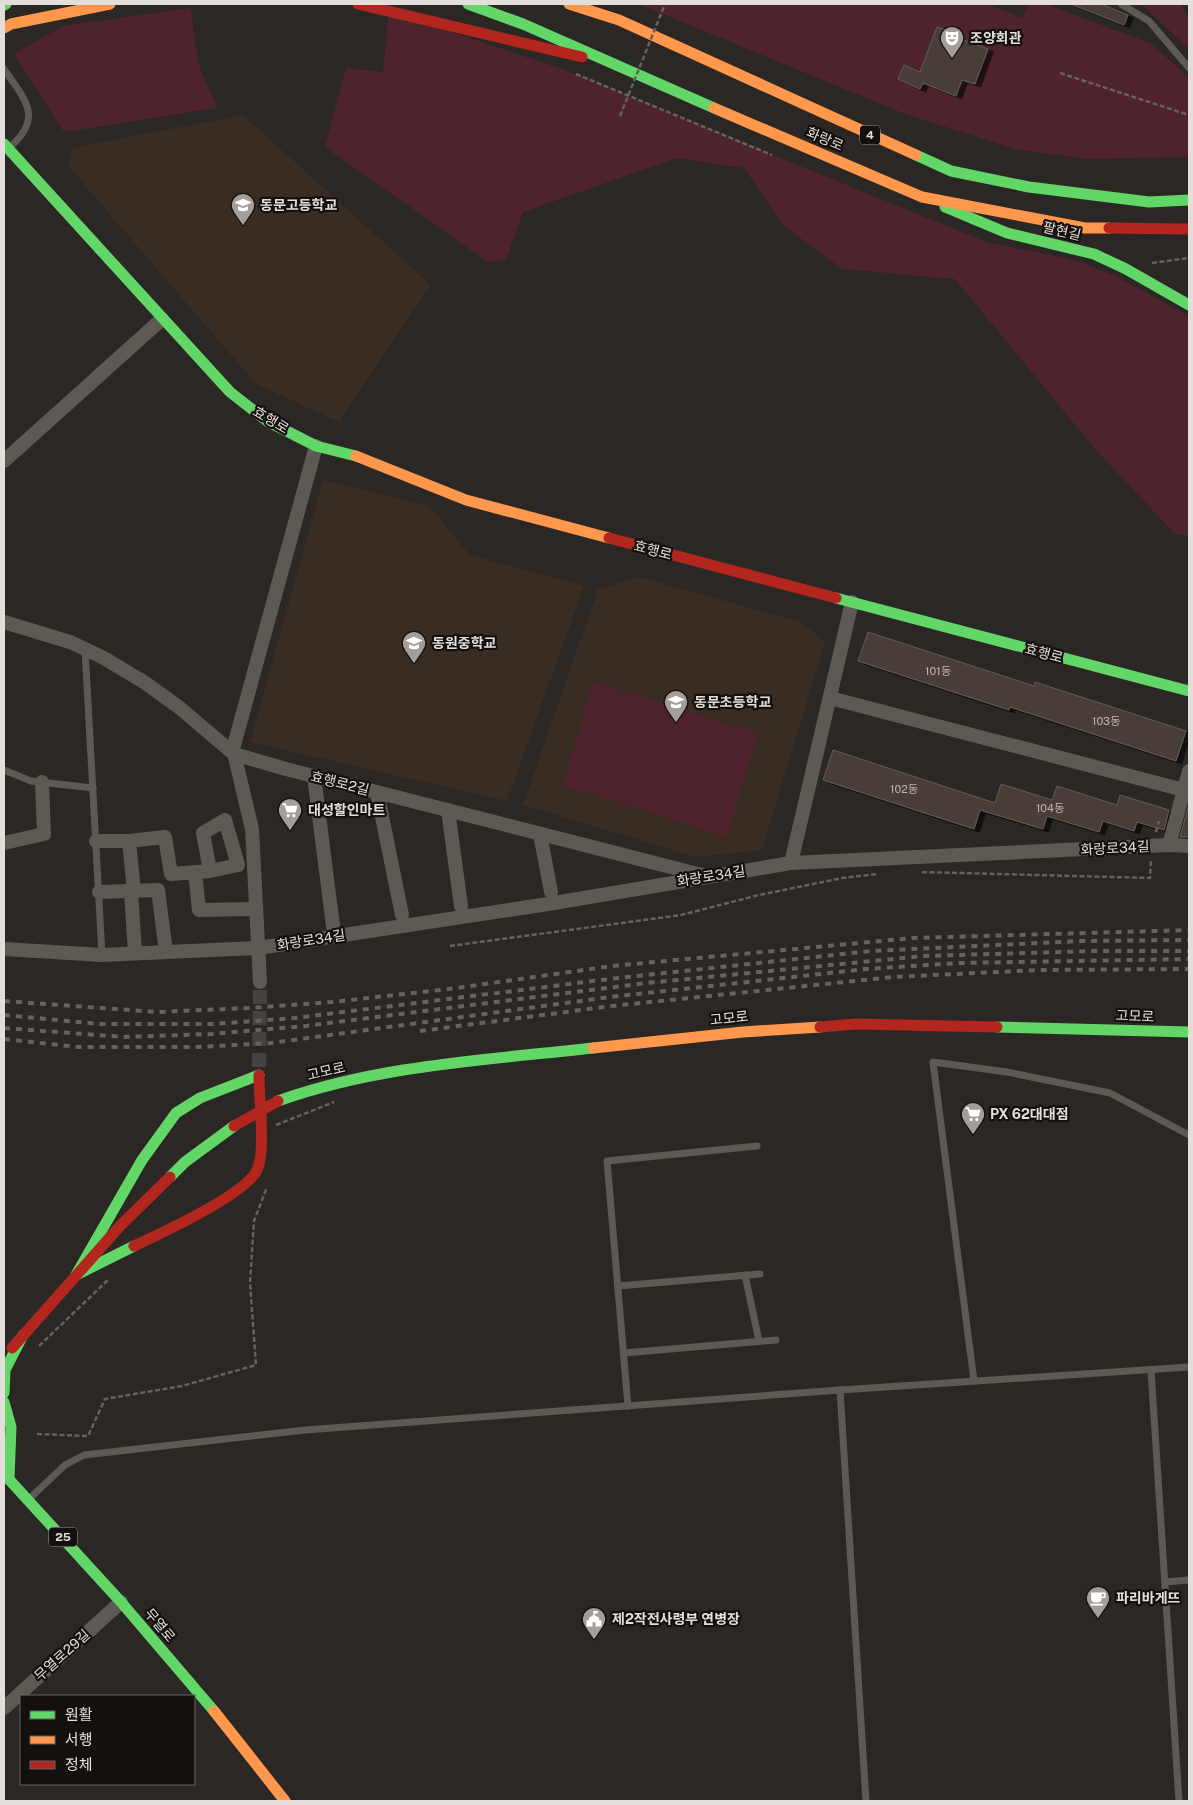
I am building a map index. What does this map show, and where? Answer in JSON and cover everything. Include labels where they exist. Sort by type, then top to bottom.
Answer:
[{"type":"main road","points":[[4,28],[11,24],[110,4]]},
{"type":"main road","points":[[358,4],[613,65]]},
{"type":"main road","name":"화랑로","points":[[468,4],[523,24],[613,65],[922,197],[1085,228],[1189,230]]},
{"type":"main road","name":"화랑로","points":[[569,4],[619,20],[951,171],[1029,188],[1089,196],[1149,202],[1189,200]]},
{"type":"main road","points":[[591,4],[619,20]]},
{"type":"main road","name":"효행로","points":[[5,148],[230,392],[267,421],[316,446],[360,457],[466,500],[1189,691]]},
{"type":"main road","name":"팔현길","points":[[922,197],[1007,233],[1094,254],[1126,269],[1189,305]]},
{"type":"main road","name":"고모로","points":[[76,1275],[120,1226],[185,1162],[234,1126],[278,1101],[320,1086],[430,1066],[744,1032],[856,1024],[1189,1032]]},
{"type":"main road","points":[[4,1357],[76,1275],[142,1160],[176,1113],[200,1098],[259,1071],[259,1152],[257,1171],[246,1185],[76,1275]]},
{"type":"main road","points":[[4,1346],[23,1336]]},
{"type":"main road","points":[[4,1393],[5,1370],[23,1336]]},
{"type":"main road","points":[[4,1402],[11,1427],[7,1476]]},
{"type":"main road","name":"무열로","points":[[7,1476],[121,1602],[213,1710],[285,1801]]},
{"type":"street","points":[[4,461],[162,319]]},
{"type":"street","points":[[234,754],[236,740],[316,446]]},
{"type":"street","points":[[791,863],[852,602]]},
{"type":"street","name":"효행로2길","points":[[4,622],[85,648],[144,682],[180,708],[234,754],[708,876]]},
{"type":"street","points":[[830,698],[1184,790]]},
{"type":"street","name":"화랑로34길","points":[[234,754],[252,829],[260,982]]},
{"type":"street","points":[[1169,845],[1189,771]]},
{"type":"street","name":"화랑로34길","points":[[314,776],[333,926]]},
{"type":"street","points":[[4,843],[44,834],[42,782]]},
{"type":"street","points":[[377,792],[402,915]]},
{"type":"street","points":[[448,810],[461,906]]},
{"type":"street","points":[[540,834],[551,892]]},
{"type":"street","points":[[96,841],[165,838],[171,874],[210,871]]},
{"type":"street","points":[[129,841],[135,953]]},
{"type":"street","name":"화랑로34길","points":[[4,948],[102,955],[258,948],[548,904],[791,863],[1169,845],[1189,846]]},
{"type":"street","points":[[195,872],[199,910],[256,909]]},
{"type":"street","points":[[99,892],[158,890],[166,952]]},
{"type":"street","name":"무열로29길","points":[[4,1708],[121,1602]]},
{"type":"lane","points":[[1122,4],[1149,21],[1189,68]]},
{"type":"lane","points":[[4,69],[27,104],[30,121],[23,135],[5,148]]},
{"type":"lane","points":[[85,648],[102,955]]},
{"type":"lane","points":[[4,770],[31,781],[93,788]]},
{"type":"lane","points":[[974,1381],[933,1062],[1007,1072],[1110,1093],[1189,1135]]},
{"type":"lane","points":[[628,1406],[607,1161],[757,1146]]},
{"type":"lane","points":[[618,1286],[760,1274]]},
{"type":"lane","points":[[745,1275],[759,1341]]},
{"type":"lane","points":[[624,1353],[776,1340]]},
{"type":"lane","points":[[29,1499],[65,1465],[84,1455],[305,1430],[840,1390],[1189,1367]]},
{"type":"lane","points":[[1150,1370],[1179,1801]]},
{"type":"lane","points":[[840,1390],[866,1801]]},
{"type":"lane","points":[[1165,1582],[1189,1580]]},
{"type":"path","points":[[620,116],[665,4]]},
{"type":"path","points":[[1060,73],[1189,115]]},
{"type":"path","points":[[922,872],[1150,878],[1152,857]]},
{"type":"path","points":[[450,946],[681,915],[760,895],[842,878],[885,874]]},
{"type":"path","points":[[272,1127],[337,1101]]},
{"type":"path","points":[[37,1434],[88,1436],[105,1399],[182,1386],[256,1365],[250,1283],[254,1221],[267,1187],[267,1175],[257,1171]]},
{"type":"path","points":[[38,1346],[112,1276]]},
{"type":"shaded area","points":[[639,4],[987,4],[1022,18],[1028,4],[1045,4],[1150,43],[1189,77],[1189,157],[1086,159],[1014,149],[900,112]]},
{"type":"shaded area","points":[[1141,4],[1181,4],[1189,20],[1189,49]]},
{"type":"shaded area","points":[[191,8],[198,63],[217,108],[64,132],[14,54],[63,26]]},
{"type":"shaded area","points":[[389,11],[565,70],[989,243],[1067,258],[1112,274],[1189,316],[1189,536],[1175,534],[1095,449],[955,279],[842,269],[783,225],[744,168],[677,158],[523,212],[506,260],[488,262],[325,147],[346,68],[383,72]]},
{"type":"shaded area","name":"동문고등학교","points":[[243,115],[431,285],[339,422],[256,384],[69,167],[72,148]]},
{"type":"shaded area","name":"동원중학교","points":[[323,480],[429,506],[470,555],[584,586],[507,801],[250,742]]},
{"type":"shaded area","name":"동문초등학교","points":[[639,577],[801,622],[825,642],[762,850],[695,857],[523,805],[598,589]]},
{"type":"shaded area","points":[[593,682],[758,733],[727,837],[563,785]]},
{"type":"building","points":[[1071,4],[1101,4],[1128,15],[1124,25]]},
{"type":"building","points":[[937,27],[952,32],[951,35],[988,49],[975,84],[962,80],[956,96],[923,83],[920,89],[898,79],[904,65],[920,72]]},
{"type":"building","points":[[868,632],[1034,686],[1035,682],[1186,731],[1176,761],[1010,707],[1009,710],[858,661]]},
{"type":"building","points":[[833,750],[995,803],[1001,784],[1052,800],[1057,786],[1117,805],[1120,795],[1169,810],[1164,830],[1137,822],[1134,831],[1103,821],[1099,832],[1047,816],[1043,829],[980,810],[974,829],[823,780]]},
{"type":"building","points":[[1189,804],[1189,837],[1180,837]]},
{"type":"tunnel","points":[[259,1067],[260,982]]},
{"type":"railway","points":[[4,1001],[157,1012],[250,1008],[332,1002],[449,989],[612,966],[913,938],[1189,930]]},
{"type":"railway","points":[[4,1015],[100,1024],[213,1024],[295,1018],[618,978],[871,951],[1081,941],[1189,940]]},
{"type":"railway","points":[[4,1028],[124,1037],[212,1034],[306,1026],[647,983],[923,956],[1095,951],[1189,951]]},
{"type":"railway","points":[[4,1039],[78,1047],[198,1047],[271,1043],[610,997],[866,969],[959,963],[1189,959]]},
{"type":"railway","points":[[420,1031],[612,1006],[893,977],[1039,970],[1189,969]]},
{"type":"traffic: fast","points":[[468,4],[523,24],[714,108]]},
{"type":"traffic: fast","points":[[4,144],[230,392],[267,421],[316,446],[356,456]]},
{"type":"traffic: fast","points":[[916,155],[951,171],[1029,187],[1149,202],[1189,200]]},
{"type":"traffic: fast","points":[[945,207],[1007,233],[1094,254],[1126,269],[1189,305]]},
{"type":"traffic: fast","points":[[836,598],[1189,691]]},
{"type":"traffic: fast","points":[[997,1027],[1189,1032]]},
{"type":"traffic: fast","points":[[278,1101],[355,1079],[394,1072],[593,1048]]},
{"type":"traffic: fast","points":[[134,1246],[76,1275],[142,1160],[176,1113],[200,1098],[259,1075]]},
{"type":"traffic: fast","points":[[170,1177],[185,1162],[234,1126]]},
{"type":"traffic: fast","points":[[4,1393],[5,1370],[23,1335]]},
{"type":"traffic: fast","points":[[4,1402],[11,1427],[9,1479]]},
{"type":"traffic: fast","points":[[4,1474],[121,1602],[214,1711]]},
{"type":"traffic: slow","points":[[4,28],[11,24],[110,4]]},
{"type":"traffic: slow","points":[[569,4],[619,20],[916,155]]},
{"type":"traffic: slow","points":[[714,108],[922,197],[1085,228],[1109,228]]},
{"type":"traffic: slow","points":[[356,456],[466,500],[609,538]]},
{"type":"traffic: slow","points":[[593,1048],[743,1032],[820,1027]]},
{"type":"traffic: slow","points":[[214,1711],[285,1801]]},
{"type":"traffic: jam","points":[[358,4],[582,57]]},
{"type":"traffic: jam","points":[[1109,228],[1189,229]]},
{"type":"traffic: jam","points":[[609,538],[836,598]]},
{"type":"traffic: jam","points":[[820,1027],[856,1024],[997,1027]]},
{"type":"traffic: jam","points":[[134,1246],[201,1213],[250,1180],[257,1170],[261,1151],[259,1075]]},
{"type":"traffic: jam","points":[[234,1126],[278,1101]]},
{"type":"traffic: jam","points":[[12,1348],[120,1226],[170,1177]]},
{"type":"place","name":"조양회관","points":[[952,59]]},
{"type":"place","name":"동문고등학교","points":[[243,226]]},
{"type":"place","name":"동원중학교","points":[[414,664]]},
{"type":"place","name":"동문초등학교","points":[[676,723]]},
{"type":"place","name":"대성할인마트","points":[[290,831]]},
{"type":"place","name":"PX 62대대점","points":[[973,1135]]},
{"type":"place","name":"파리바게뜨","points":[[1098,1619]]},
{"type":"place","name":"제2작전사령부 연병장","points":[[594,1640]]}]
